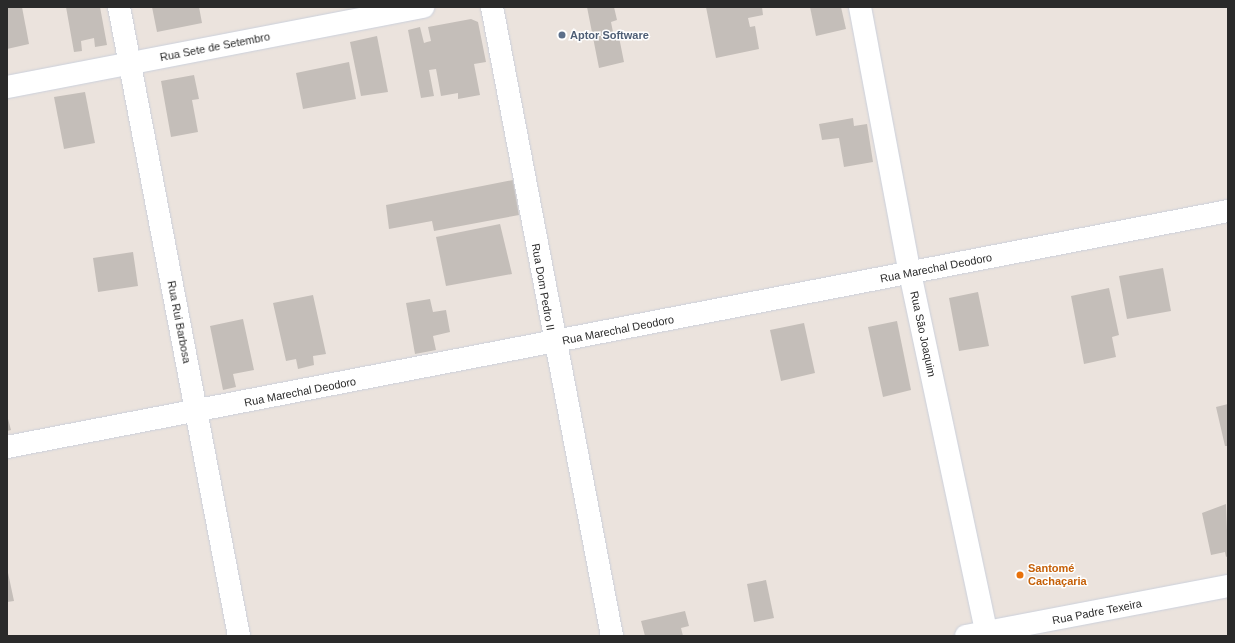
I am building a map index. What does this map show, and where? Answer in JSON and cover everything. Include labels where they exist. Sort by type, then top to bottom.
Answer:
[{"type":"main road","name":"Rua Rui Barbosa","points":[[119,7],[239,636]]},
{"type":"main road","name":"Rua Sete de Setembro","points":[[7,87],[423,7]]},
{"type":"main road","name":"Rua Dom Pedro II","points":[[492,7],[553,343],[612,636]]},
{"type":"main road","name":"Rua São Joaquim","points":[[860,7],[980,635]]},
{"type":"main road","name":"Rua Marechal Deodoro","points":[[7,447],[553,343],[1228,211]]},
{"type":"main road","name":"Rua Padre Texeira","points":[[980,635],[1228,586]]},
{"type":"building","points":[[7,7],[22,7],[29,44],[7,49]]},
{"type":"building","points":[[66,7],[100,7],[107,45],[95,47],[94,38],[81,41],[82,51],[74,52]]},
{"type":"building","points":[[152,7],[199,7],[202,23],[157,32]]},
{"type":"building","points":[[587,7],[614,7],[617,20],[611,22],[613,32],[618,32],[624,62],[599,68]]},
{"type":"building","points":[[706,7],[762,7],[763,15],[748,18],[750,27],[755,26],[759,49],[716,58]]},
{"type":"building","points":[[810,7],[841,7],[846,29],[816,36]]},
{"type":"building","points":[[471,19],[478,22],[486,62],[474,64],[480,95],[458,99],[458,93],[441,96],[436,69],[429,70],[434,96],[421,98],[408,30],[420,27],[424,43],[431,41],[428,27]]},
{"type":"building","points":[[377,36],[388,92],[361,96],[350,42]]},
{"type":"building","points":[[349,62],[356,99],[303,109],[296,73]]},
{"type":"building","points":[[194,75],[199,99],[192,100],[198,132],[171,137],[161,81]]},
{"type":"building","points":[[85,92],[95,143],[64,149],[54,97]]},
{"type":"building","points":[[853,118],[854,126],[867,124],[873,162],[844,167],[839,138],[822,140],[819,124]]},
{"type":"building","points":[[513,180],[519,215],[434,231],[432,221],[389,229],[386,205]]},
{"type":"building","points":[[500,224],[512,274],[446,286],[436,237]]},
{"type":"building","points":[[133,252],[138,286],[98,292],[93,258]]},
{"type":"building","points":[[1163,268],[1171,311],[1127,319],[1119,276]]},
{"type":"building","points":[[1109,288],[1119,335],[1112,337],[1116,357],[1084,364],[1071,296]]},
{"type":"building","points":[[978,292],[989,346],[959,351],[949,298]]},
{"type":"building","points":[[313,295],[326,354],[313,356],[314,365],[298,369],[296,359],[286,361],[273,303]]},
{"type":"building","points":[[430,299],[433,312],[446,310],[450,332],[433,336],[436,350],[415,354],[406,303]]},
{"type":"building","points":[[243,319],[254,370],[233,374],[236,387],[223,390],[210,326]]},
{"type":"building","points":[[897,321],[911,390],[883,397],[868,327]]},
{"type":"building","points":[[804,323],[815,373],[781,381],[770,330]]},
{"type":"building","points":[[1228,404],[1228,446],[1225,446],[1216,407]]},
{"type":"building","points":[[7,415],[11,430],[7,431]]},
{"type":"building","points":[[1226,504],[1228,556],[1226,557],[1225,552],[1211,555],[1202,513]]},
{"type":"building","points":[[7,568],[14,601],[7,602]]},
{"type":"building","points":[[766,580],[774,618],[754,622],[747,584]]},
{"type":"building","points":[[685,611],[689,626],[681,628],[683,636],[645,636],[641,621]]},
{"type":"place","name":"Aptor Software","points":[[562,35]]},
{"type":"place","name":"Santomé Cachaçaria","points":[[1020,575]]}]
